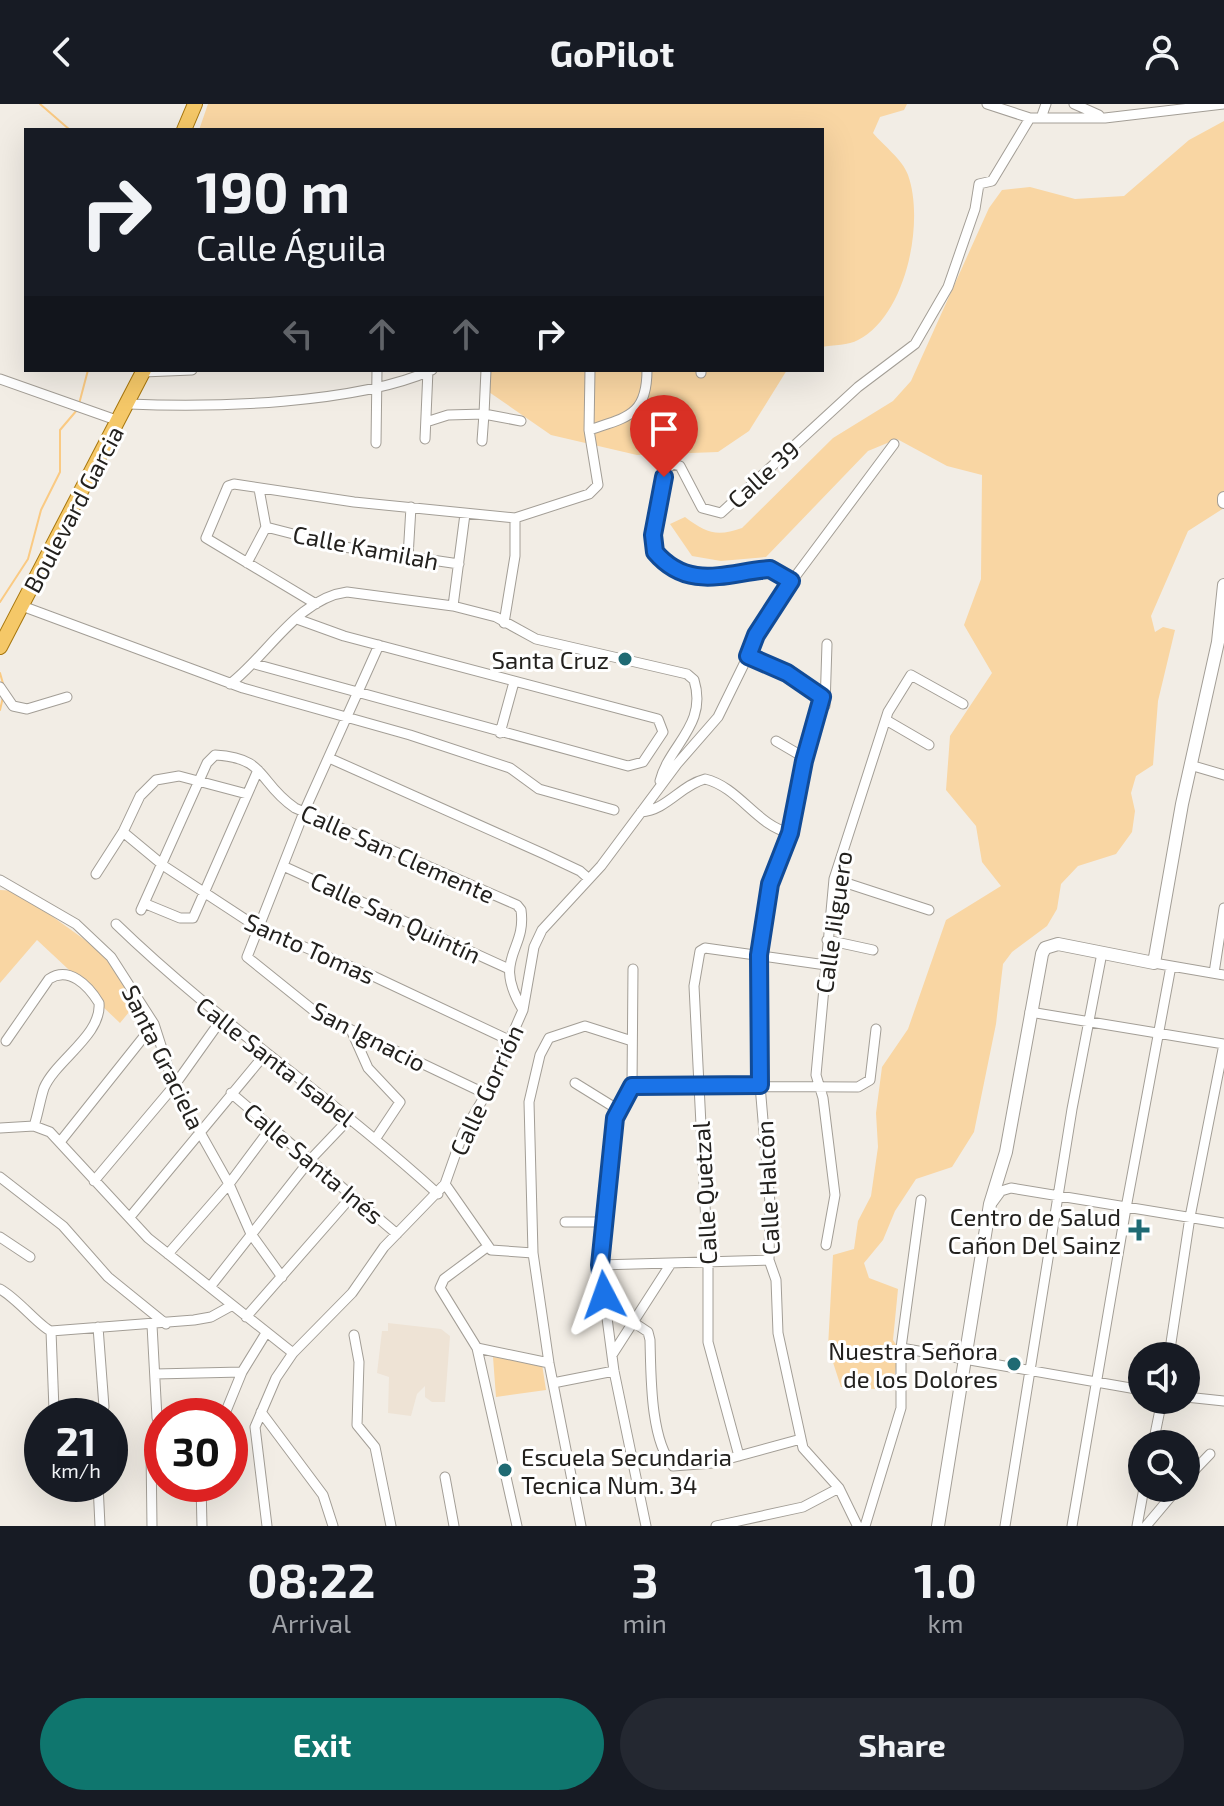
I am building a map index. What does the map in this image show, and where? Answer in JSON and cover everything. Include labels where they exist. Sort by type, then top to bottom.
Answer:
[{"type":"main road","points":[[185,128],[195,104]]},
{"type":"main road","name":"Boulevard Garcia","points":[[0,647],[144,372]]},
{"type":"street","points":[[987,104],[1036,118],[1105,118],[1223,105]]},
{"type":"street","points":[[1036,118],[1046,104]]},
{"type":"street","points":[[1074,104],[1105,118]]},
{"type":"street","name":"Calle 39","points":[[791,581],[770,569],[719,579],[701,577],[661,560],[652,544],[665,470],[673,464],[680,466],[702,508],[721,513],[858,387],[915,344],[948,287],[967,236],[979,184],[992,181],[1036,118]]},
{"type":"street","points":[[376,443],[377,372]]},
{"type":"street","points":[[129,404],[270,401],[376,388],[426,372]]},
{"type":"street","points":[[425,439],[429,372]]},
{"type":"street","points":[[482,441],[486,372]]},
{"type":"street","points":[[316,604],[209,542],[205,534],[228,486],[515,518],[589,494],[598,485],[589,430],[590,372]]},
{"type":"street","points":[[589,430],[631,416],[643,402],[647,372]]},
{"type":"street","points":[[0,379],[119,421]]},
{"type":"street","points":[[426,422],[448,415],[484,414],[521,421]]},
{"type":"street","name":"Calle Gorrión","points":[[261,1412],[293,1353],[352,1293],[375,1259],[445,1184],[463,1133],[486,1094],[523,1010],[534,947],[542,930],[589,879],[659,787],[718,717],[756,635],[791,581],[894,444]]},
{"type":"street","points":[[259,489],[266,527]]},
{"type":"street","points":[[408,557],[411,507]]},
{"type":"street","points":[[453,606],[465,514]]},
{"type":"street","points":[[504,623],[515,556],[515,518]]},
{"type":"street","name":"Calle Kamilah","points":[[247,563],[266,527],[344,547],[459,564]]},
{"type":"street","points":[[1154,963],[1190,765],[1221,642],[1224,585]]},
{"type":"street","points":[[230,684],[255,664],[297,619],[332,594],[347,592],[453,606],[496,617],[536,639],[687,674],[694,680],[697,697],[690,729],[664,770],[659,787]]},
{"type":"street","points":[[22,606],[230,684],[347,720],[410,735],[510,768],[539,789],[614,810]]},
{"type":"street","points":[[255,664],[628,766],[643,762],[663,732],[658,719],[379,645],[297,619]]},
{"type":"street","points":[[817,719],[824,711],[828,696],[827,644]]},
{"type":"street","points":[[257,927],[304,812],[361,691],[379,645]]},
{"type":"street","name":"Calle Halcón","points":[[748,656],[787,673],[822,697],[805,758],[790,833],[770,884],[759,955],[760,1085],[770,1203],[769,1260],[776,1280],[778,1333],[801,1439],[805,1454],[839,1488],[857,1526]]},
{"type":"street","name":"Calle Jilguero","points":[[826,1245],[835,1195],[823,1098],[816,1075],[834,879],[886,720],[911,675],[963,704]]},
{"type":"street","points":[[500,733],[514,682]]},
{"type":"street","points":[[0,687],[13,706],[27,709],[67,697]]},
{"type":"street","points":[[886,720],[929,745]]},
{"type":"street","points":[[776,741],[805,758]]},
{"type":"street","name":"Calle San Clemente","points":[[205,894],[190,920],[144,907],[198,783],[215,755],[250,761],[281,798],[304,812],[517,905],[522,921],[509,969]]},
{"type":"street","points":[[329,758],[544,854],[580,871],[589,879]]},
{"type":"street","points":[[1190,765],[1224,775]]},
{"type":"street","points":[[205,894],[258,770]]},
{"type":"street","points":[[96,874],[123,832],[140,796],[156,780],[172,775],[247,794]]},
{"type":"street","points":[[641,812],[663,805],[688,786],[705,779],[726,787],[775,827],[790,833]]},
{"type":"street","name":"Santo Tomas","points":[[123,832],[164,866],[257,927],[373,976],[511,1041]]},
{"type":"street","name":"Calle San Quintín","points":[[283,866],[509,969]]},
{"type":"street","points":[[834,879],[929,910]]},
{"type":"street","name":"Santa Graciela","points":[[0,880],[50,906],[93,938],[111,957],[154,1024],[174,1086],[229,1184],[251,1234],[282,1277]]},
{"type":"street","points":[[938,1526],[990,1204],[1006,1152],[1042,954],[1051,945],[1219,974],[1224,908]]},
{"type":"street","name":"Calle Santa Isabel","points":[[116,924],[173,980],[376,1138],[438,1194]]},
{"type":"street","name":"San Ignacio","points":[[257,927],[246,953],[249,960],[318,1014],[486,1094]]},
{"type":"street","points":[[827,940],[873,950]]},
{"type":"street","name":"Calle Quetzal","points":[[739,1456],[708,1342],[708,1264],[694,986],[702,949],[759,955]]},
{"type":"street","points":[[1005,1526],[1102,953]]},
{"type":"street","points":[[759,955],[826,965]]},
{"type":"street","points":[[1072,1526],[1095,1381],[1171,966]]},
{"type":"street","points":[[509,969],[512,992],[523,1010]]},
{"type":"street","points":[[633,969],[632,1086],[617,1109],[600,1265],[614,1371],[646,1526]]},
{"type":"street","points":[[6,1041],[49,979],[56,975],[68,974],[77,979],[99,1003],[98,1016],[89,1030],[44,1088],[34,1126]]},
{"type":"street","points":[[1030,1012],[1224,1044],[1190,1217],[1171,1342]]},
{"type":"street","points":[[94,1181],[174,1086],[221,1020]]},
{"type":"street","points":[[60,1142],[154,1024]]},
{"type":"street","points":[[581,1526],[549,1363],[533,1253],[529,1102],[544,1043],[560,1032],[585,1026],[632,1041]]},
{"type":"street","points":[[632,1086],[858,1087],[868,1084],[876,1029]]},
{"type":"street","points":[[352,1032],[368,1068],[400,1102],[376,1138]]},
{"type":"street","points":[[130,1217],[266,1053]]},
{"type":"street","points":[[575,1083],[617,1109]]},
{"type":"street","name":"Calle Santa Inés","points":[[231,1093],[397,1234]]},
{"type":"street","points":[[210,1287],[310,1160],[349,1119]]},
{"type":"street","points":[[0,1128],[34,1126],[50,1132],[94,1181],[168,1254],[293,1353]]},
{"type":"street","points":[[168,1254],[229,1184],[270,1129]]},
{"type":"street","points":[[0,1177],[63,1226],[108,1277],[166,1324]]},
{"type":"street","points":[[445,1184],[487,1247],[495,1251],[533,1253]]},
{"type":"street","points":[[990,1204],[1005,1189],[1224,1223]]},
{"type":"street","points":[[246,1317],[352,1196]]},
{"type":"street","points":[[865,1526],[898,1425],[904,1388],[901,1348],[921,1200]]},
{"type":"street","points":[[565,1222],[604,1222]]},
{"type":"street","points":[[0,1237],[30,1257]]},
{"type":"street","points":[[487,1247],[444,1279],[440,1288],[477,1348],[517,1526]]},
{"type":"street","points":[[600,1265],[769,1260]]},
{"type":"street","points":[[612,1355],[670,1265]]},
{"type":"street","points":[[0,1289],[17,1299],[44,1329],[51,1331],[166,1324],[211,1317],[231,1306]]},
{"type":"street","points":[[633,1322],[648,1332],[653,1403],[666,1457],[673,1466],[739,1456],[801,1439]]},
{"type":"street","points":[[152,1325],[156,1398]]},
{"type":"street","points":[[98,1327],[103,1398]]},
{"type":"street","points":[[51,1331],[54,1398]]},
{"type":"street","points":[[231,1398],[242,1372],[266,1333]]},
{"type":"street","points":[[354,1335],[359,1352],[357,1425],[375,1447],[391,1526]]},
{"type":"street","points":[[477,1348],[549,1363]]},
{"type":"street","points":[[901,1348],[1128,1387]]},
{"type":"street","points":[[553,1383],[614,1371]]},
{"type":"street","points":[[155,1374],[242,1372]]},
{"type":"street","points":[[1200,1398],[1224,1401]]},
{"type":"street","points":[[261,1412],[255,1436],[267,1526]]},
{"type":"street","points":[[261,1412],[323,1495],[333,1526]]},
{"type":"street","points":[[1200,1464],[1210,1454]]},
{"type":"street","points":[[445,1477],[454,1526]]},
{"type":"street","points":[[716,1526],[803,1507],[839,1488]]},
{"type":"street","points":[[99,1502],[100,1526]]},
{"type":"street","points":[[152,1502],[152,1526]]},
{"type":"street","points":[[201,1502],[202,1526]]},
{"type":"street","points":[[1137,1526],[1141,1502]]},
{"type":"street","points":[[1146,1526],[1166,1502]]},
{"type":"shaded area","points":[[208,104],[907,104],[904,110],[880,117],[873,133],[897,158],[908,175],[913,195],[912,242],[899,290],[875,328],[854,342],[824,347],[824,128],[200,128]]},
{"type":"shaded area","points":[[1224,121],[1224,508],[1188,531],[1151,616],[1155,632],[1163,627],[1175,630],[1158,701],[1153,765],[1136,776],[1131,793],[1135,811],[1132,832],[1116,854],[1078,866],[1061,884],[1057,909],[1047,926],[1012,952],[1003,964],[996,1024],[974,1132],[952,1167],[916,1179],[895,1211],[883,1240],[864,1263],[869,1278],[898,1289],[893,1340],[899,1349],[892,1390],[841,1387],[828,1347],[833,1255],[854,1249],[858,1221],[871,1196],[878,1147],[876,1113],[882,1067],[908,1029],[946,920],[1001,886],[982,862],[976,826],[946,790],[950,736],[992,673],[964,625],[981,579],[982,475],[947,466],[897,439],[868,451],[766,557],[721,561],[692,556],[670,524],[685,517],[712,532],[742,528],[833,438],[893,401],[911,381],[989,208],[1002,190],[1030,187],[1075,199],[1124,196],[1189,140]]},
{"type":"shaded area","points":[[485,372],[786,372],[749,431],[718,452],[637,455],[551,435],[486,390]]},
{"type":"shaded area","points":[[0,890],[17,891],[99,950],[139,1000],[120,1023],[101,1005],[97,996],[37,940],[0,983]]},
{"type":"shaded area","points":[[388,1323],[441,1329],[450,1336],[445,1402],[432,1402],[425,1397],[425,1386],[417,1394],[411,1416],[388,1413],[389,1377],[377,1373],[382,1331],[388,1331]]},
{"type":"shaded area","points":[[493,1357],[542,1364],[546,1390],[496,1397]]},
{"type":"waterway","points":[[40,104],[68,128]]},
{"type":"waterway","points":[[79,404],[87,372]]},
{"type":"waterway","points":[[0,602],[28,559],[41,510],[60,472],[60,430],[77,410]]},
{"type":"waterway","points":[[0,673],[4,687]]},
{"type":"waterway","points":[[0,710],[3,697]]},
{"type":"place","name":"Santa Cruz","points":[[625,659]]},
{"type":"place","name":"Centro de Salud Cañon Del Sainz","points":[[1139,1230]]},
{"type":"place","name":"Nuestra Señora de los Dolores","points":[[1014,1364]]},
{"type":"place","name":"Escuela Secundaria Tecnica Num. 34","points":[[505,1470]]},
{"type":"route","points":[[604,1295],[600,1265],[615,1118],[617,1109],[632,1086],[760,1085],[757,988],[770,884],[782,860],[790,833],[804,761],[822,697],[820,692],[787,673],[748,656],[756,635],[791,581],[770,569],[737,577],[701,577],[661,560],[655,552],[653,535],[664,477]]}]
